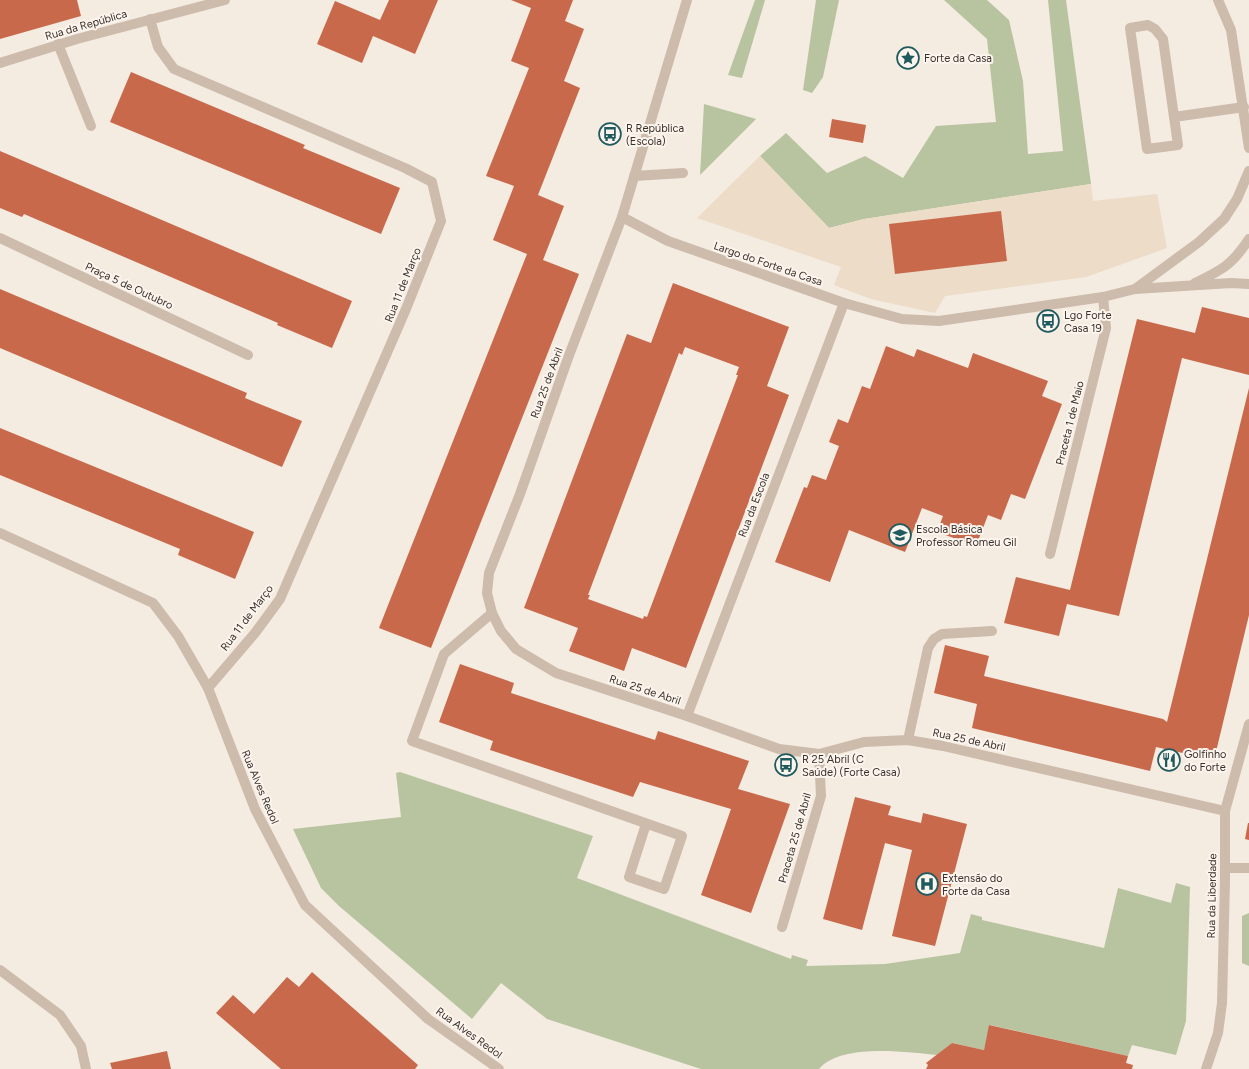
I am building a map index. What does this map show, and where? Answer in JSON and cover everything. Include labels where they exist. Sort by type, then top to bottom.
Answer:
[{"type":"street","name":"Rua da República","points":[[0,63],[58,44],[225,0]]},
{"type":"street","points":[[622,216],[687,0]]},
{"type":"street","points":[[1218,0],[1231,30],[1244,107],[1249,148]]},
{"type":"street","name":"Rua 11 de Março","points":[[150,19],[158,47],[174,69],[405,168],[432,182],[441,221],[406,309],[280,599],[255,633],[208,688]]},
{"type":"street","points":[[1148,25],[1155,29],[1163,39],[1174,117],[1178,144],[1147,149],[1130,28],[1148,25]]},
{"type":"street","points":[[58,44],[91,126]]},
{"type":"street","points":[[1174,117],[1244,107]]},
{"type":"street","name":"Largo do Forte da Casa","points":[[1135,289],[1199,242],[1224,220],[1237,200],[1249,172]]},
{"type":"street","points":[[634,176],[684,174]]},
{"type":"street","name":"Largo do Forte da Casa","points":[[622,216],[668,241],[844,303],[902,319],[939,321],[1103,297],[1135,289],[1231,283],[1249,284]]},
{"type":"street","name":"Rua 25 de Abril","points":[[622,216],[568,358],[520,494],[489,573],[487,594],[492,614],[501,630],[516,649],[556,673],[687,716],[779,749],[819,754],[864,742],[908,740],[943,746],[1225,811]]},
{"type":"street","name":"Praça 5 de Outubro","points":[[0,238],[248,355]]},
{"type":"street","name":"Largo do Forte da Casa","points":[[1190,286],[1222,270],[1239,255],[1249,239]]},
{"type":"street","name":"Praceta 1 de Maio","points":[[1050,554],[1106,328],[1103,297]]},
{"type":"street","name":"Rua da Escola","points":[[687,716],[844,303]]},
{"type":"street","name":"Rua Alves Redol","points":[[0,533],[153,603],[178,636],[208,688],[255,809],[305,905],[428,1019],[499,1069]]},
{"type":"street","points":[[492,614],[444,654],[412,741],[682,836],[664,889],[629,877],[646,824]]},
{"type":"street","points":[[908,740],[928,648],[934,639],[942,634],[992,631]]},
{"type":"street","name":"Rua da Liberdade","points":[[1206,1069],[1218,1033],[1222,1003],[1225,811],[1249,724]]},
{"type":"street","name":"Praceta 25 de Abril","points":[[782,927],[821,796],[819,754]]},
{"type":"street","points":[[1225,868],[1249,868]]},
{"type":"street","points":[[0,970],[60,1015],[81,1046],[86,1069]]},
{"type":"green space","points":[[755,0],[765,0],[742,78],[728,75]]},
{"type":"green space","points":[[816,0],[839,0],[823,77],[812,93],[803,90]]},
{"type":"green space","points":[[944,0],[987,0],[1009,20],[1023,81],[1028,154],[1063,151],[1048,0],[1066,0],[1091,184],[864,219],[829,228],[760,156],[786,133],[827,173],[865,156],[903,178],[936,126],[996,122],[987,39]]},
{"type":"green space","points":[[704,104],[756,119],[700,175]]},
{"type":"green space","points":[[400,772],[593,836],[577,878],[791,959],[792,955],[808,960],[806,966],[885,964],[960,953],[971,914],[982,917],[982,920],[1104,948],[1118,888],[1171,903],[1176,883],[1190,887],[1186,1021],[1176,1055],[1132,1045],[1128,1056],[990,1025],[984,1050],[952,1043],[937,1055],[875,1051],[842,1055],[829,1061],[819,1069],[701,1069],[547,1019],[501,983],[472,1019],[339,906],[321,888],[293,829],[401,817],[396,773]]},
{"type":"green space","points":[[1249,913],[1249,966],[1242,963],[1242,916]]},
{"type":"shaded area","points":[[760,156],[829,228],[864,219],[1091,184],[1093,201],[1157,194],[1167,248],[1086,277],[945,296],[935,313],[871,299],[834,285],[841,267],[697,218]]},
{"type":"building","points":[[0,0],[77,0],[81,16],[0,39]]},
{"type":"building","points":[[389,0],[438,0],[415,54],[373,36],[362,63],[317,44],[335,1],[380,20]]},
{"type":"building","points":[[511,0],[573,0],[565,21],[584,29],[564,81],[580,88],[538,195],[564,206],[543,260],[579,274],[431,648],[379,628],[527,254],[493,240],[514,186],[486,176],[529,68],[511,61],[531,8]]},
{"type":"building","points":[[131,72],[305,145],[303,148],[400,188],[381,234],[110,122]]},
{"type":"building","points":[[832,119],[866,125],[863,143],[829,137]]},
{"type":"building","points":[[0,151],[352,301],[332,348],[277,325],[278,323],[24,214],[22,217],[0,208]]},
{"type":"building","points":[[1001,211],[1007,261],[895,274],[889,224]]},
{"type":"building","points":[[673,283],[789,327],[767,386],[789,395],[686,668],[632,648],[624,671],[569,651],[578,628],[524,608],[627,334],[651,343]],"holes":[[[685,347],[739,367],[736,375],[738,375],[647,617],[644,616],[643,619],[588,599],[590,595],[588,595],[679,353],[682,355]]]},
{"type":"building","points":[[0,289],[247,393],[245,398],[302,421],[282,467],[0,348]]},
{"type":"building","points":[[1202,307],[1249,318],[1249,375],[1182,358],[1119,616],[1067,604],[1059,636],[1004,623],[1016,577],[1070,590],[1137,319],[1195,333]]},
{"type":"building","points":[[886,346],[914,357],[917,349],[968,368],[973,353],[1048,381],[1042,396],[1062,404],[1025,499],[1011,494],[1001,520],[988,515],[976,546],[937,532],[943,516],[922,508],[905,552],[849,530],[830,582],[775,562],[804,487],[807,488],[812,475],[826,480],[839,446],[829,442],[838,419],[848,423],[862,386],[870,389]]},
{"type":"building","points":[[1249,388],[1249,615],[1214,760],[1156,747],[1150,771],[972,728],[977,704],[934,693],[945,645],[989,656],[984,676],[1163,719],[1167,722]]},
{"type":"building","points":[[0,428],[254,532],[235,579],[178,555],[180,549],[0,475]]},
{"type":"building","points":[[460,664],[514,683],[511,693],[655,740],[658,731],[749,761],[738,789],[790,804],[751,913],[701,895],[731,809],[640,782],[633,797],[490,750],[493,741],[439,722]]},
{"type":"building","name":"Extensão do Forte da Casa","points":[[855,797],[891,806],[888,815],[921,823],[923,813],[967,824],[935,946],[892,936],[912,850],[885,843],[862,930],[823,919]]},
{"type":"building","points":[[1249,823],[1249,840],[1245,839]]},
{"type":"building","points":[[312,972],[418,1065],[415,1069],[281,1069],[216,1013],[233,995],[254,1014],[287,977],[299,987]]},
{"type":"building","points":[[989,1025],[1128,1056],[1126,1063],[1133,1065],[1132,1069],[926,1069],[928,1065],[926,1063],[952,1043],[984,1050]]},
{"type":"building","points":[[167,1051],[171,1069],[112,1069],[110,1063]]},
{"type":"place","name":"Forte da Casa","points":[[908,58]]},
{"type":"place","name":"R República (Escola)","points":[[610,134]]},
{"type":"place","name":"Lgo Forte Casa 19","points":[[1048,321]]},
{"type":"place","name":"Escola Básica Professor Romeu Gil","points":[[900,535]]},
{"type":"place","name":"Golfinho do Forte","points":[[1169,760]]},
{"type":"place","name":"R 25 Abril (C Saúde) (Forte Casa)","points":[[786,765]]},
{"type":"place","name":"Extensão do Forte da Casa","points":[[927,884]]}]
